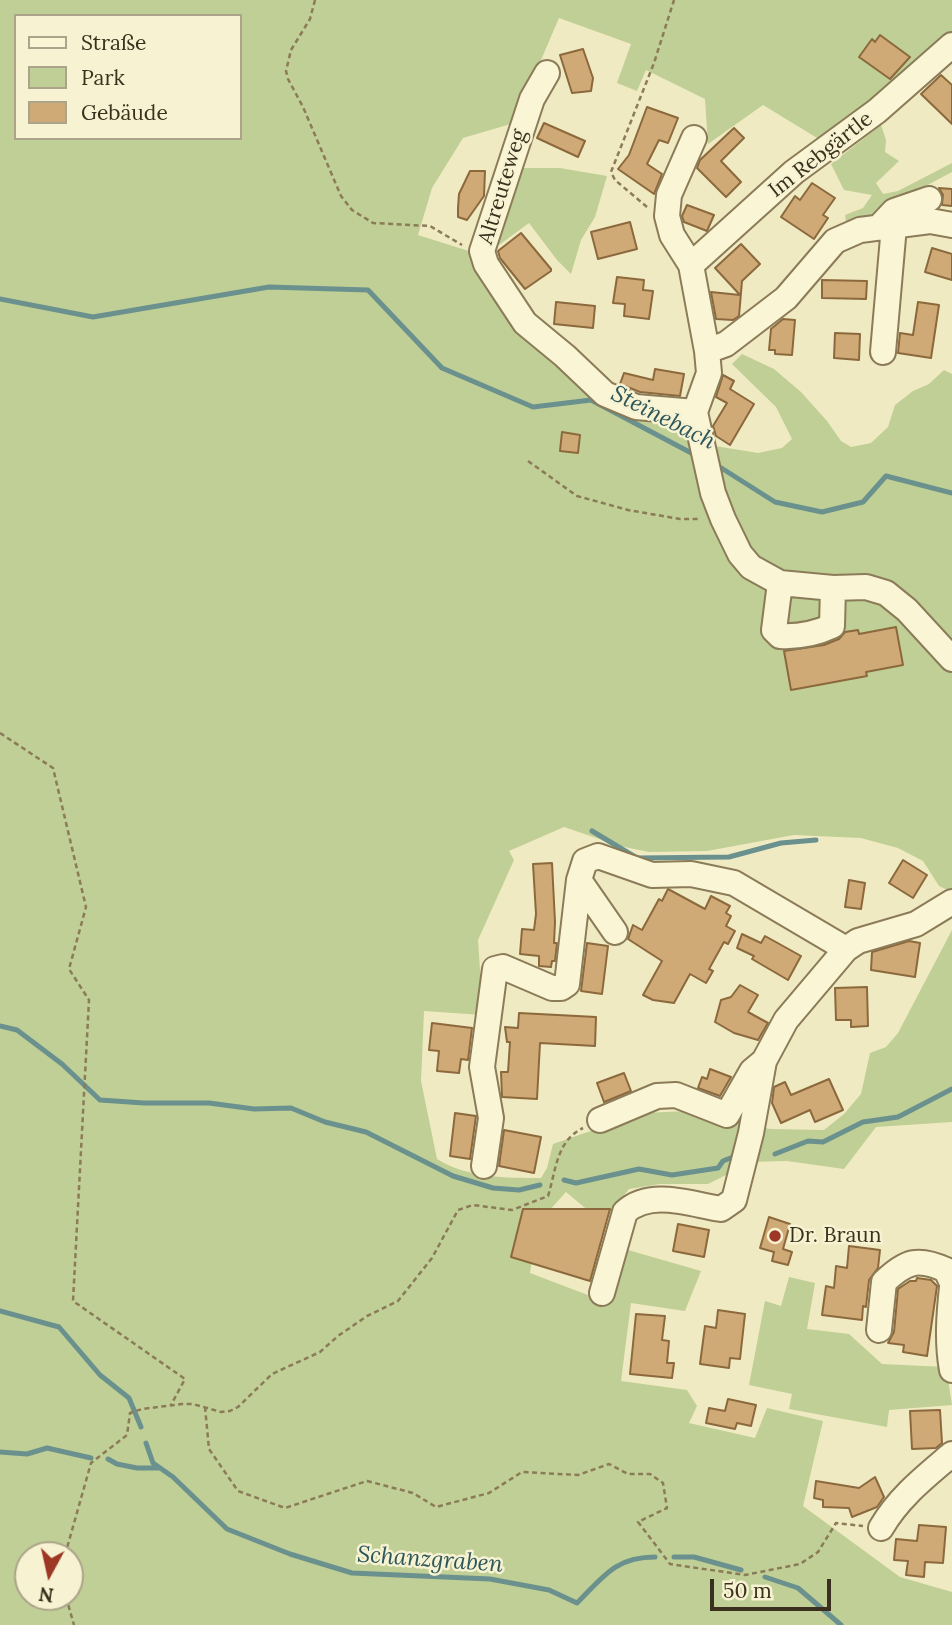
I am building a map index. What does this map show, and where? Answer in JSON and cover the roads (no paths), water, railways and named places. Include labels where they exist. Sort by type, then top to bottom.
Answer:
[{"type":"street","name":"Im Rebgärtle","points":[[691,265],[793,172],[877,111],[952,45]]},
{"type":"street","name":"Altreuteweg","points":[[547,74],[527,111],[482,251],[486,264],[525,323],[605,394],[650,409],[695,412]]},
{"type":"street","points":[[694,138],[669,195],[667,216],[672,235],[691,265],[707,351],[709,373],[695,412],[723,519],[740,554],[751,567],[779,583],[833,588],[866,587],[886,593],[907,610],[952,659]]},
{"type":"street","points":[[883,352],[886,227],[894,211],[929,199]]},
{"type":"street","points":[[707,351],[726,344],[786,298],[835,241],[860,230],[930,221],[952,225]]},
{"type":"street","points":[[779,583],[774,630],[780,636],[795,637],[817,633],[832,626],[833,588]]},
{"type":"street","points":[[484,1166],[491,1118],[482,1067],[495,969],[503,967],[552,988],[561,988],[567,984],[579,880],[585,861],[598,856],[652,875],[691,874],[734,883],[846,950]]},
{"type":"street","points":[[579,880],[615,932]]},
{"type":"street","points":[[601,1293],[625,1212],[634,1204],[656,1198],[721,1209],[734,1200],[751,1133],[764,1061],[786,1020],[846,950],[858,941],[916,923],[941,908]]},
{"type":"street","points":[[600,1120],[657,1096],[676,1095],[727,1115],[752,1071],[764,1061]]},
{"type":"street","points":[[879,1330],[884,1282],[897,1269],[915,1261],[946,1269],[952,1285],[949,1310],[949,1353],[952,1370]]},
{"type":"street","points":[[881,1528],[906,1493],[952,1454]]},
{"type":"waterway","name":"Steinebach","points":[[0,299],[93,317],[269,287],[368,290],[442,368],[533,407],[591,400],[697,456]]},
{"type":"waterway","name":"Steinebach","points":[[715,464],[775,502],[822,512],[863,502],[886,476],[952,493]]},
{"type":"waterway","points":[[592,831],[637,858],[729,857],[781,843],[816,840]]},
{"type":"waterway","points":[[0,1026],[17,1030],[62,1064],[100,1100],[209,1103],[254,1109],[291,1108],[325,1122],[366,1132],[453,1176],[493,1188],[519,1190],[540,1185]]},
{"type":"waterway","points":[[775,1154],[808,1141],[823,1142],[863,1122],[898,1117],[952,1089]]},
{"type":"waterway","points":[[564,1180],[576,1183],[639,1169],[672,1175],[718,1168],[723,1161],[738,1155]]},
{"type":"waterway","name":"Schanzgraben","points":[[0,1311],[59,1327],[100,1375],[129,1398],[141,1427]]},
{"type":"waterway","name":"Schanzgraben","points":[[146,1443],[153,1463],[173,1477],[227,1529],[290,1554],[352,1573],[490,1579],[549,1590],[577,1603],[611,1570],[630,1561],[655,1557]]},
{"type":"waterway","points":[[0,1452],[27,1454],[47,1448],[91,1458]]},
{"type":"waterway","points":[[108,1459],[117,1464],[137,1468],[158,1468]]},
{"type":"waterway","name":"Schanzgraben","points":[[674,1557],[694,1557],[741,1570]]},
{"type":"waterway","name":"Schanzgraben","points":[[765,1577],[798,1588],[841,1625]]},
{"type":"place","name":"Dr. Braun","points":[[775,1236]]}]
